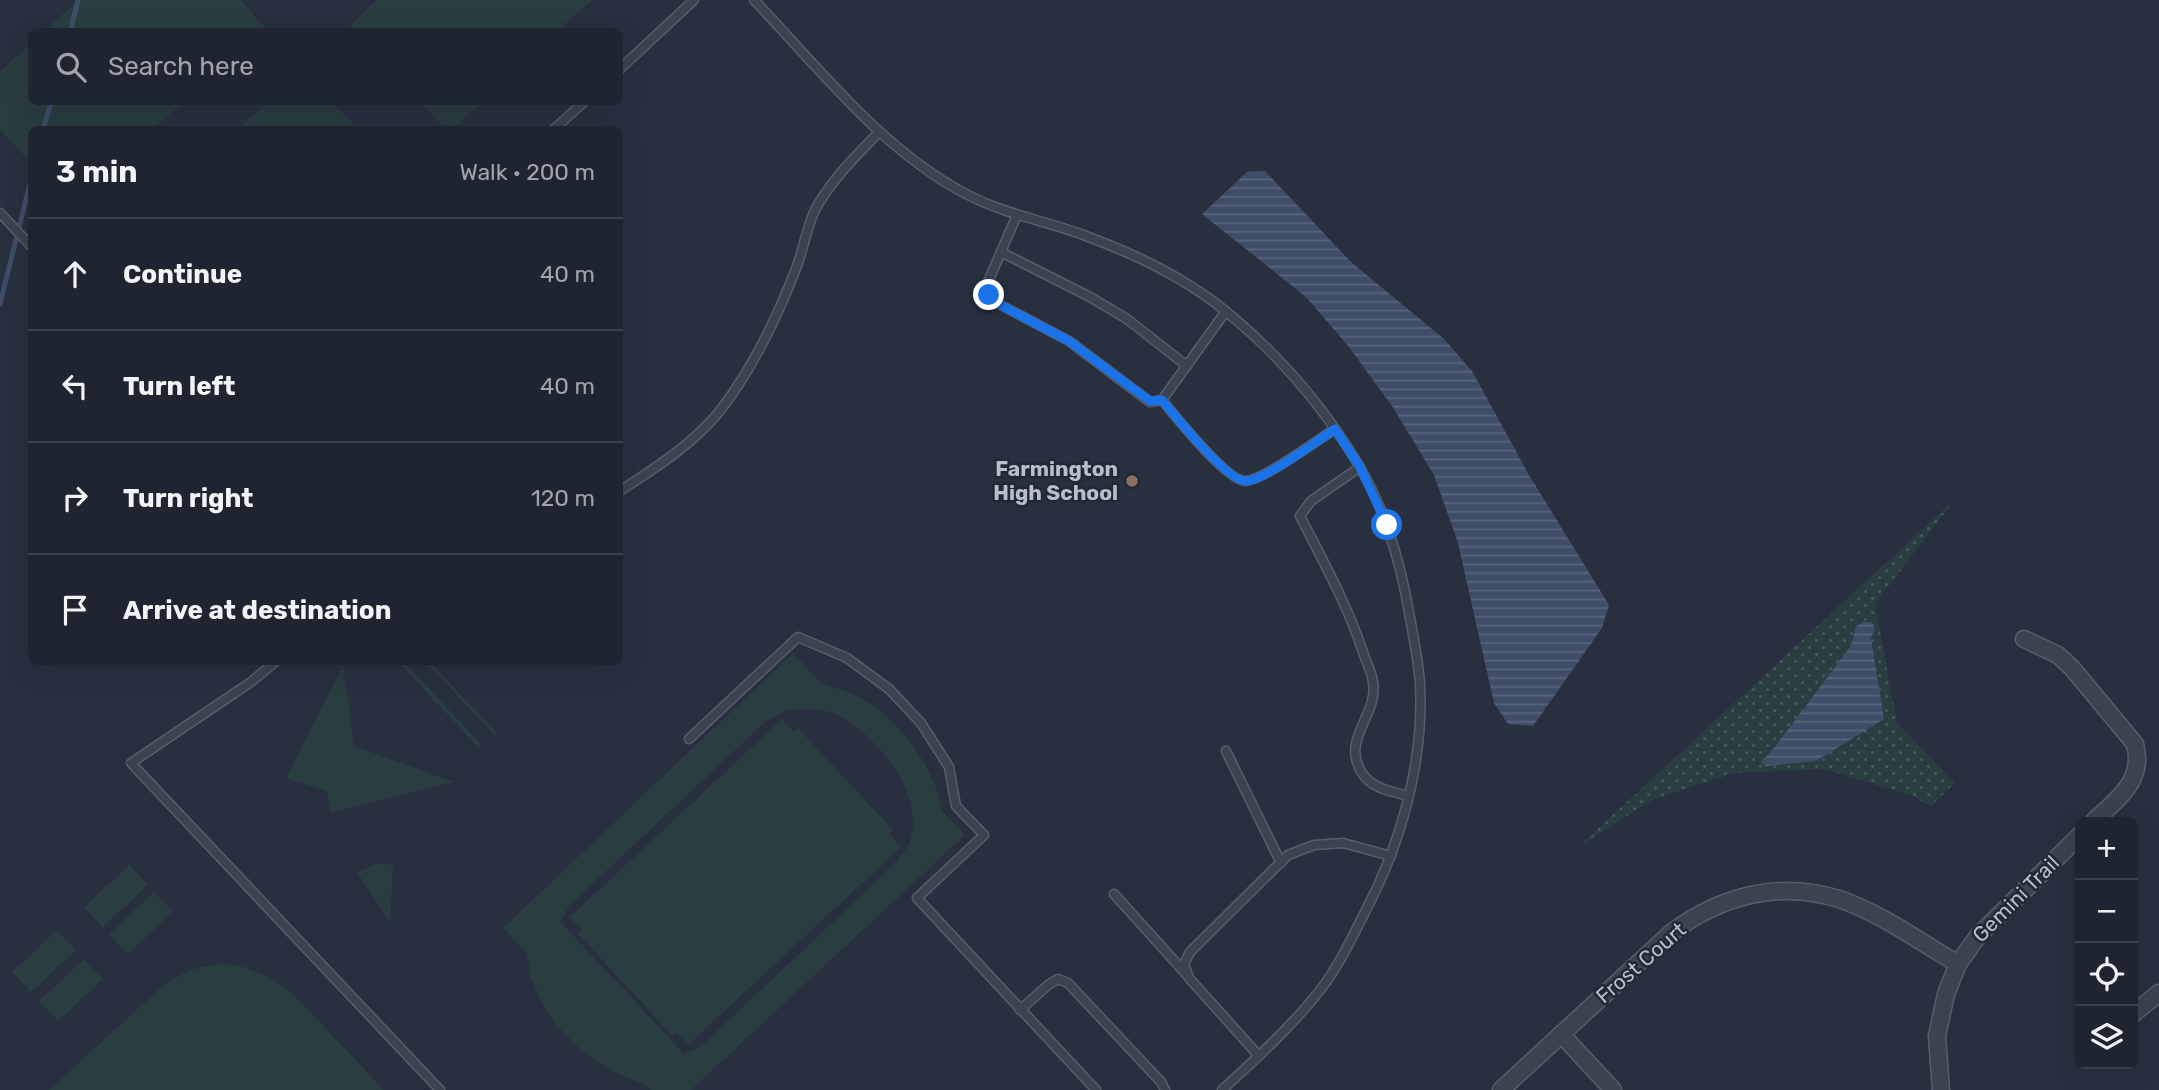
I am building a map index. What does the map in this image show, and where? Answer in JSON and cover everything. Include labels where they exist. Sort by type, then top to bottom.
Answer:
[{"type":"street","points":[[2024,639],[2058,655],[2072,668],[2135,744],[2138,756],[2135,776],[2127,789],[2098,817]]},
{"type":"street","name":"Gemini Trail","points":[[1941,1090],[1937,1036],[1946,994],[1958,964],[1978,936],[2075,840]]},
{"type":"street","name":"Frost Court","points":[[1501,1090],[1684,923],[1718,904],[1754,893],[1805,892],[1839,900],[1872,914],[1958,964]]},
{"type":"street","points":[[2138,1010],[2159,993]]},
{"type":"street","points":[[1561,1034],[1613,1090]]},
{"type":"lane","points":[[623,66],[694,0]]},
{"type":"lane","points":[[754,0],[879,132],[934,175],[968,196],[1131,254],[1186,282],[1226,311],[1263,344],[1295,378],[1335,429],[1360,467],[1391,537],[1401,574],[1420,683],[1418,736],[1408,796],[1391,856],[1356,930],[1322,988],[1259,1056],[1222,1090]]},
{"type":"lane","points":[[557,126],[581,105]]},
{"type":"lane","points":[[623,489],[690,442],[719,412],[750,367],[776,317],[796,269],[815,211],[842,171],[879,132]]},
{"type":"lane","points":[[0,213],[28,243]]},
{"type":"lane","points":[[1017,215],[987,284],[989,295],[995,302],[1069,341],[1150,401],[1162,400],[1226,311]]},
{"type":"lane","points":[[1001,252],[1108,308],[1187,366]]},
{"type":"lane","points":[[1162,400],[1231,476],[1245,481],[1262,476],[1335,429]]},
{"type":"lane","points":[[1360,467],[1311,501],[1300,516],[1349,612],[1373,681],[1374,698],[1357,734],[1354,752],[1358,763],[1362,773],[1376,787],[1408,796]]},
{"type":"lane","points":[[689,739],[799,638],[846,658],[889,689],[921,723],[949,767],[956,806],[984,835],[917,898],[1096,1090]]},
{"type":"lane","points":[[271,665],[242,688],[131,763],[440,1090]]},
{"type":"lane","points":[[1226,751],[1280,863]]},
{"type":"lane","points":[[1189,978],[1184,964],[1190,952],[1288,855],[1314,845],[1343,843],[1391,856]]},
{"type":"lane","points":[[1114,894],[1259,1056]]},
{"type":"lane","points":[[1020,1010],[1058,979],[1068,983],[1161,1082],[1164,1090]]},
{"type":"green space","points":[[79,0],[240,0],[265,27],[264,28],[47,28]]},
{"type":"green space","points":[[377,0],[592,0],[561,28],[352,28],[350,25]]},
{"type":"green space","points":[[28,46],[28,105],[181,105],[156,126],[28,126],[28,160],[0,129],[0,72]]},
{"type":"green space","points":[[265,105],[335,105],[355,126],[240,126]]},
{"type":"green space","points":[[423,105],[479,105],[456,126],[443,126]]},
{"type":"green space","points":[[1955,499],[1875,604],[1897,723],[1955,783],[1931,806],[1913,796],[1824,769],[1735,773],[1652,800],[1577,848]],"holes":[[[1875,629],[1871,638],[1877,678],[1761,762],[1850,647],[1855,635]]]},
{"type":"green space","points":[[793,653],[821,683],[852,693],[880,710],[910,741],[926,765],[938,792],[941,809],[965,835],[691,1090],[651,1090],[647,1085],[620,1075],[584,1053],[557,1026],[543,1005],[530,975],[527,953],[503,928]],"holes":[[[815,709],[833,713],[849,722],[881,750],[894,767],[911,806],[913,825],[909,844],[897,862],[700,1047],[684,1054],[560,921],[570,905],[766,721],[787,710]]]},
{"type":"green space","points":[[343,665],[354,746],[454,782],[330,813],[327,791],[286,778]]},
{"type":"green space","points":[[401,665],[407,665],[482,745],[479,748]]},
{"type":"green space","points":[[428,665],[433,665],[497,733],[495,735]]},
{"type":"green space","points":[[782,719],[794,732],[798,728],[893,830],[889,834],[901,847],[688,1045],[677,1033],[673,1036],[578,934],[582,930],[570,917]]},
{"type":"green space","points":[[378,863],[393,865],[390,922],[357,872]]},
{"type":"green space","points":[[129,865],[148,885],[103,927],[84,907]]},
{"type":"green space","points":[[154,892],[173,912],[128,954],[109,934]]},
{"type":"green space","points":[[57,930],[76,950],[31,992],[12,972]]},
{"type":"green space","points":[[84,959],[103,979],[58,1021],[39,1001]]},
{"type":"green space","points":[[219,963],[243,967],[267,976],[296,997],[384,1090],[49,1090],[166,983],[190,970]]},
{"type":"water","points":[[1265,171],[1351,262],[1444,339],[1472,371],[1529,475],[1609,605],[1602,628],[1533,726],[1508,724],[1494,703],[1458,543],[1434,475],[1392,406],[1349,347],[1306,297],[1202,214],[1247,172]]},
{"type":"water","points":[[1863,622],[1872,622],[1875,629],[1871,638],[1884,719],[1816,761],[1766,766],[1761,762],[1850,647],[1856,627]]},
{"type":"waterway","points":[[71,28],[78,0]]},
{"type":"waterway","points":[[44,126],[50,105]]},
{"type":"waterway","points":[[0,304],[28,191]]},
{"type":"place","name":"Farmington High School","points":[[1132,481]]},
{"type":"route","points":[[989,295],[995,302],[1069,341],[1150,401],[1162,400],[1231,476],[1245,481],[1262,476],[1335,429],[1360,467],[1387,525]]}]
